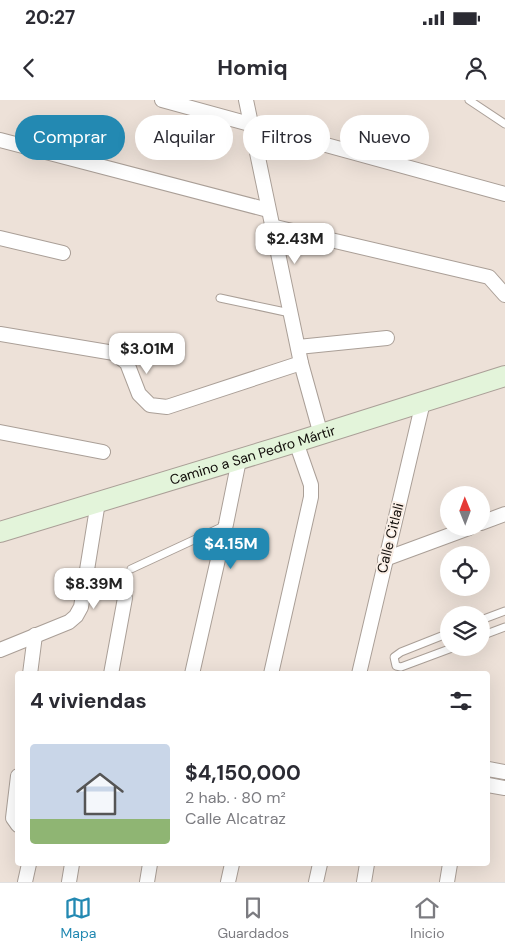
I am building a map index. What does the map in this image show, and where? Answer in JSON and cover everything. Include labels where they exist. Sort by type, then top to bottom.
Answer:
[{"type":"street","points":[[162,100],[243,123]]},
{"type":"street","points":[[246,100],[249,115]]},
{"type":"street","points":[[0,140],[268,210]]},
{"type":"street","points":[[330,147],[505,194]]},
{"type":"street","points":[[258,160],[301,363],[321,434]]},
{"type":"street","points":[[271,226],[488,277],[505,295]]},
{"type":"street","points":[[0,238],[63,253]]},
{"type":"street","points":[[0,334],[114,353],[127,363],[139,394],[150,405],[167,406],[301,363]]},
{"type":"street","points":[[298,347],[387,338]]},
{"type":"street","name":"Camino a San Pedro Mártir","points":[[0,532],[505,376]]},
{"type":"street","name":"Calle Citlali","points":[[360,671],[423,402]]},
{"type":"street","points":[[0,432],[103,452]]},
{"type":"street","points":[[273,671],[311,498],[311,485],[296,442]]},
{"type":"street","points":[[193,671],[226,524],[238,460]]},
{"type":"street","points":[[0,650],[69,622],[76,616],[81,607],[98,502]]},
{"type":"street","points":[[490,520],[505,514]]},
{"type":"street","points":[[385,559],[447,536]]},
{"type":"street","points":[[111,671],[125,598]]},
{"type":"street","points":[[30,671],[35,635]]},
{"type":"street","points":[[490,769],[505,772]]},
{"type":"street","points":[[490,785],[505,788]]},
{"type":"street","points":[[15,801],[13,818],[15,821]]},
{"type":"street","points":[[25,882],[28,866]]},
{"type":"street","points":[[69,882],[72,866]]},
{"type":"street","points":[[146,882],[150,866]]},
{"type":"street","points":[[228,882],[232,866]]},
{"type":"street","points":[[316,882],[320,866]]},
{"type":"street","points":[[364,882],[367,866]]},
{"type":"street","points":[[447,882],[450,866]]},
{"type":"lane","points":[[469,100],[505,124]]},
{"type":"lane","points":[[220,298],[291,313]]},
{"type":"lane","points":[[131,569],[226,524]]},
{"type":"lane","points":[[490,617],[505,611]]},
{"type":"lane","points":[[490,633],[505,627]]},
{"type":"lane","points":[[440,637],[401,652],[394,658],[396,666],[401,667],[440,652]]}]
